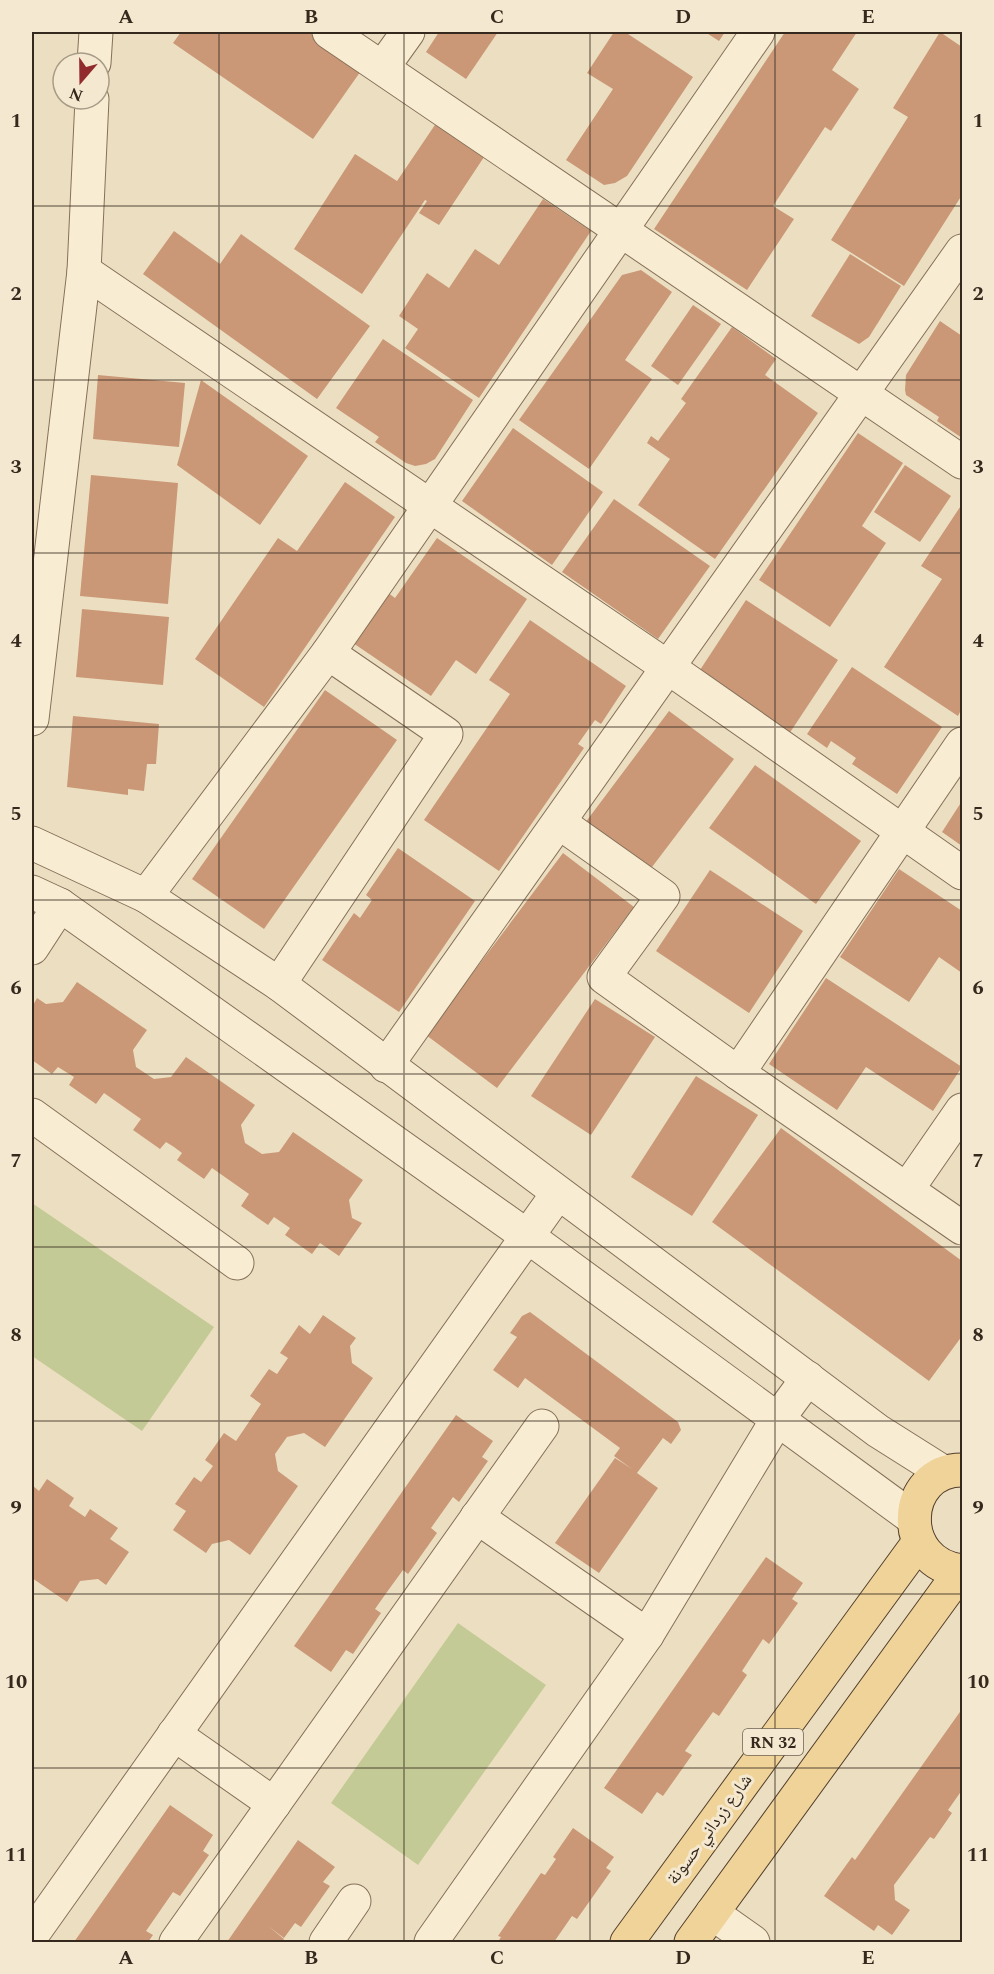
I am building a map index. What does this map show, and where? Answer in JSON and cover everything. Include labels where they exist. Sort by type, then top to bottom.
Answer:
[{"type":"main road","name":"شارع زرداني حسونة","points":[[627,1942],[916,1531],[917,1503],[925,1489],[956,1469]]},
{"type":"main road","points":[[916,1531],[936,1562],[962,1571]]},
{"type":"main road","name":"RN 32","points":[[691,1942],[962,1571]]},
{"type":"street","points":[[95,51],[96,32]]},
{"type":"street","points":[[329,32],[963,462]]},
{"type":"street","points":[[382,67],[408,32]]},
{"type":"street","points":[[146,896],[328,653],[758,32]]},
{"type":"street","points":[[32,719],[84,271],[91,111]]},
{"type":"street","points":[[386,1066],[963,251]]},
{"type":"street","points":[[84,271],[669,668],[963,873]]},
{"type":"street","points":[[279,984],[446,734],[328,653]]},
{"type":"street","points":[[738,1073],[963,744]]},
{"type":"street","points":[[560,823],[663,896],[604,977],[738,1073],[963,1228]]},
{"type":"street","points":[[32,843],[146,896],[279,984],[878,1431],[956,1469]]},
{"type":"street","points":[[32,948],[46,898],[527,1236],[777,1420],[916,1531]]},
{"type":"street","points":[[908,1188],[963,1110]]},
{"type":"street","points":[[32,1115],[237,1263]]},
{"type":"street","points":[[32,1935],[558,1193]]},
{"type":"street","points":[[431,1942],[647,1635],[777,1420],[808,1378]]},
{"type":"street","points":[[176,1942],[542,1426]]},
{"type":"street","points":[[477,1517],[647,1635]]},
{"type":"street","points":[[174,1734],[274,1804]]},
{"type":"street","points":[[326,1942],[354,1902]]},
{"type":"street","points":[[712,1913],[753,1942]]},
{"type":"green space","points":[[32,1203],[214,1327],[142,1431],[32,1356]]},
{"type":"green space","points":[[458,1623],[546,1685],[418,1865],[331,1803]]},
{"type":"building","points":[[181,32],[309,32],[363,68],[313,139],[173,43]]},
{"type":"building","points":[[439,32],[498,32],[466,79],[426,52]]},
{"type":"building","points":[[614,32],[625,32],[693,77],[627,176],[615,183],[604,185],[566,160],[613,89],[587,73]]},
{"type":"building","points":[[705,32],[725,32],[719,41]]},
{"type":"building","points":[[785,32],[857,32],[832,70],[859,89],[831,131],[825,127],[773,206],[794,219],[747,290],[654,229]]},
{"type":"building","points":[[940,32],[962,47],[962,195],[904,286],[831,240],[908,117],[893,108]]},
{"type":"building","points":[[441,116],[490,148],[439,225],[419,213],[427,201],[425,200],[362,294],[294,249],[355,154],[397,181]]},
{"type":"building","points":[[543,199],[591,231],[479,398],[405,348],[418,329],[399,316],[427,273],[449,288],[475,249],[499,265]]},
{"type":"building","points":[[174,231],[220,264],[241,234],[370,326],[317,399],[143,274]]},
{"type":"building","points":[[850,254],[901,286],[869,337],[859,344],[811,316]]},
{"type":"building","points":[[641,270],[672,292],[625,360],[652,379],[589,469],[519,420],[622,275]]},
{"type":"building","points":[[693,305],[721,324],[678,385],[651,366]]},
{"type":"building","points":[[940,321],[962,336],[962,438],[937,421],[939,417],[906,395],[905,390],[906,375]]},
{"type":"building","points":[[732,327],[776,359],[765,375],[818,413],[715,559],[638,505],[670,459],[647,443],[651,436],[658,441],[686,403],[681,399]]},
{"type":"building","points":[[383,339],[473,400],[435,459],[426,464],[415,466],[406,463],[375,442],[379,437],[336,408]]},
{"type":"building","points":[[98,375],[185,383],[179,447],[93,439]]},
{"type":"building","points":[[201,380],[308,456],[260,525],[177,465]]},
{"type":"building","points":[[513,428],[603,492],[552,565],[462,501]]},
{"type":"building","points":[[858,433],[903,463],[862,526],[886,543],[830,627],[759,580]]},
{"type":"building","points":[[905,465],[951,496],[920,542],[874,512]]},
{"type":"building","points":[[91,475],[178,483],[168,604],[80,596]]},
{"type":"building","points":[[345,482],[395,517],[264,707],[195,659],[278,538],[297,551]]},
{"type":"building","points":[[614,499],[710,566],[658,639],[562,572]]},
{"type":"building","points":[[962,504],[962,708],[958,716],[884,667],[942,579],[921,566]]},
{"type":"building","points":[[437,538],[527,599],[476,674],[456,660],[431,696],[353,643],[387,592],[395,598]]},
{"type":"building","points":[[746,600],[838,660],[789,734],[698,673]]},
{"type":"building","points":[[82,609],[169,617],[163,685],[76,677]]},
{"type":"building","points":[[530,620],[626,686],[601,724],[595,720],[578,744],[584,748],[499,871],[424,820],[510,694],[489,680]]},
{"type":"building","points":[[852,667],[942,727],[897,794],[852,764],[856,758],[831,741],[827,748],[807,734]]},
{"type":"building","points":[[325,690],[397,740],[264,929],[192,879]]},
{"type":"building","points":[[669,711],[734,759],[649,871],[585,823]]},
{"type":"building","points":[[73,716],[159,724],[156,764],[147,764],[144,791],[128,789],[128,795],[67,787]]},
{"type":"building","points":[[755,765],[861,841],[816,904],[709,828]]},
{"type":"building","points":[[962,801],[962,846],[942,832]]},
{"type":"building","points":[[398,848],[475,901],[399,1012],[322,960],[354,913],[360,918],[372,900],[366,895]]},
{"type":"building","points":[[563,853],[634,907],[497,1088],[426,1035]]},
{"type":"building","points":[[899,869],[962,911],[962,973],[939,957],[909,1002],[840,957]]},
{"type":"building","points":[[710,870],[803,931],[749,1013],[656,951]]},
{"type":"building","points":[[826,978],[962,1067],[933,1111],[866,1067],[837,1110],[769,1064]]},
{"type":"building","points":[[77,982],[147,1030],[133,1050],[136,1067],[154,1079],[171,1077],[186,1057],[255,1105],[241,1125],[245,1143],[262,1154],[279,1152],[293,1132],[363,1180],[349,1200],[352,1218],[362,1223],[339,1256],[320,1243],[312,1254],[285,1235],[290,1228],[274,1217],[268,1225],[241,1206],[249,1194],[212,1168],[204,1179],[177,1160],[182,1153],[174,1147],[166,1142],[160,1149],[133,1130],[141,1119],[104,1093],[96,1104],[69,1085],[74,1077],[58,1067],[52,1074],[32,1060],[32,1007],[37,998],[46,1004],[63,1002]]},
{"type":"building","points":[[595,999],[655,1037],[591,1135],[531,1096]]},
{"type":"building","points":[[696,1076],[758,1115],[692,1216],[631,1177]]},
{"type":"building","points":[[781,1128],[962,1261],[962,1336],[929,1381],[712,1222]]},
{"type":"building","points":[[530,1312],[678,1422],[681,1430],[671,1444],[663,1438],[637,1473],[658,1488],[599,1573],[555,1543],[615,1458],[632,1469],[614,1456],[620,1448],[525,1378],[518,1388],[493,1370],[517,1337],[510,1333],[522,1316]]},
{"type":"building","points":[[323,1315],[356,1338],[350,1346],[352,1363],[373,1378],[325,1447],[304,1433],[287,1437],[275,1454],[278,1471],[298,1486],[250,1555],[229,1540],[212,1544],[206,1553],[173,1530],[186,1511],[175,1504],[194,1477],[201,1482],[213,1466],[205,1460],[224,1433],[236,1441],[261,1404],[250,1396],[269,1369],[277,1374],[288,1358],[280,1353],[299,1325],[310,1334]]},
{"type":"building","points":[[456,1415],[493,1441],[482,1457],[488,1461],[459,1502],[453,1497],[431,1528],[437,1533],[408,1574],[403,1570],[375,1609],[381,1613],[353,1654],[346,1650],[331,1672],[294,1646]]},
{"type":"building","points":[[47,1479],[74,1498],[69,1506],[85,1517],[90,1509],[118,1528],[110,1539],[129,1552],[106,1585],[98,1579],[80,1581],[67,1602],[32,1578],[32,1485],[39,1491]]},
{"type":"building","points":[[766,1557],[803,1583],[792,1599],[798,1603],[769,1644],[763,1639],[742,1671],[747,1675],[719,1716],[713,1712],[685,1751],[692,1755],[663,1796],[657,1792],[642,1814],[604,1788]]},
{"type":"building","points":[[962,1709],[962,1790],[948,1810],[952,1813],[934,1839],[930,1837],[894,1885],[895,1900],[910,1910],[892,1935],[878,1925],[874,1931],[824,1896],[852,1857],[855,1860]]},
{"type":"building","points":[[170,1805],[213,1835],[203,1851],[209,1855],[180,1896],[173,1892],[146,1931],[153,1935],[148,1942],[74,1942]]},
{"type":"building","points":[[573,1828],[614,1857],[606,1868],[611,1871],[577,1919],[572,1916],[554,1942],[498,1942],[501,1937],[498,1936],[541,1873],[545,1875],[556,1859],[553,1857]]},
{"type":"building","points":[[298,1840],[335,1867],[323,1882],[330,1886],[301,1927],[295,1923],[284,1938],[268,1926],[284,1939],[282,1942],[227,1942]]}]
